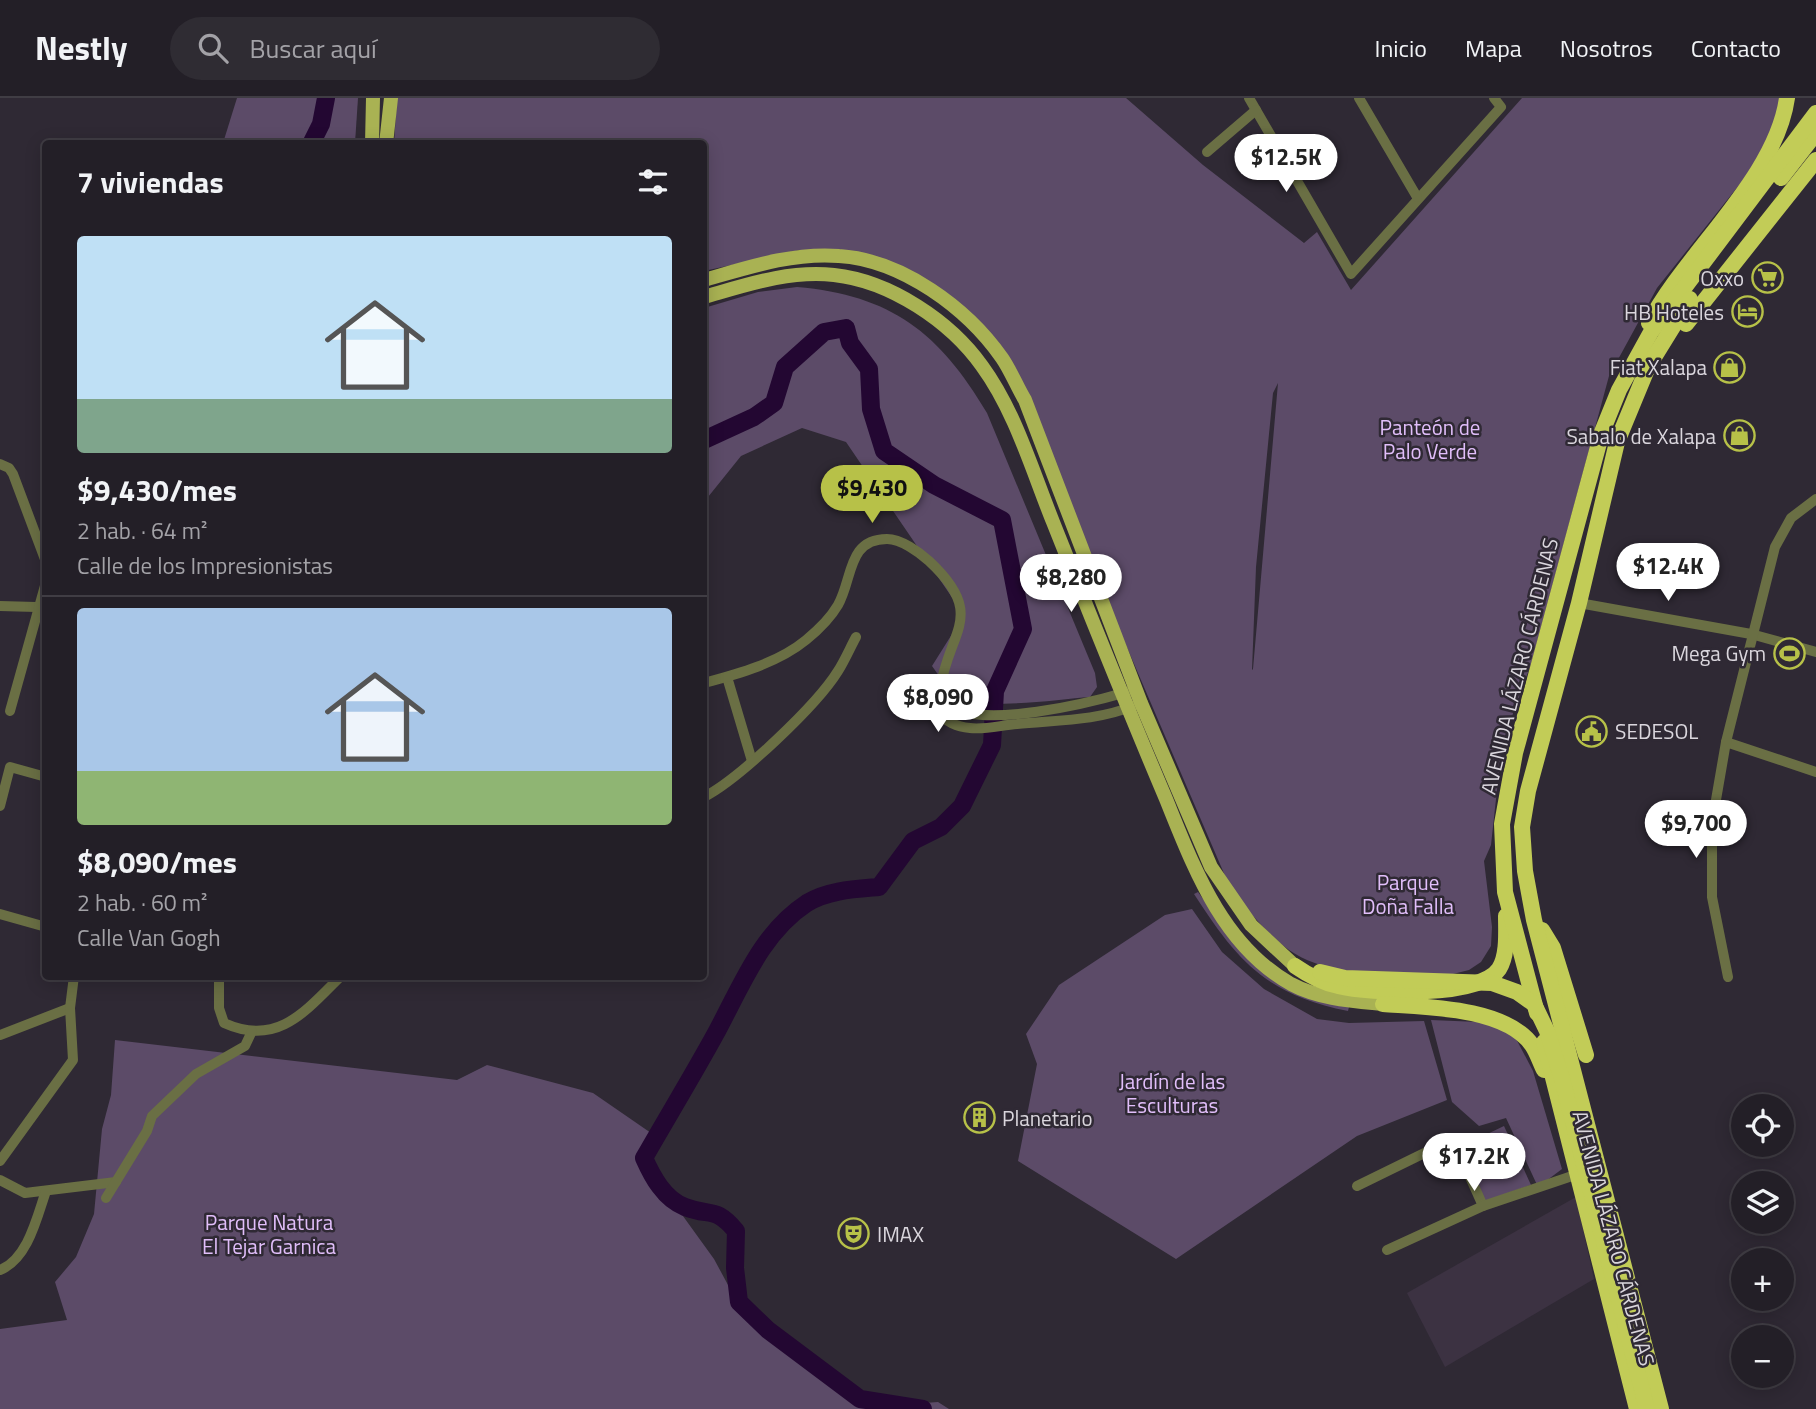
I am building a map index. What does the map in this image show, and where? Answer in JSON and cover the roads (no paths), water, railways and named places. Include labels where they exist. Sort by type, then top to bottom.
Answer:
[{"type":"highway","points":[[1633,362],[1641,338],[1664,295],[1754,175],[1772,146],[1781,126],[1787,98]]},
{"type":"highway","name":"AVENIDA LÁZARO CÁRDENAS","points":[[1637,1409],[1505,892],[1502,824],[1515,753],[1602,432],[1633,362],[1651,332],[1816,113]]},
{"type":"highway","name":"AVENIDA LÁZARO CÁRDENAS","points":[[1661,1409],[1534,920],[1525,871],[1522,827],[1528,791],[1579,603],[1617,442],[1635,393],[1683,309],[1816,133]]},
{"type":"highway","points":[[1635,393],[1653,376],[1691,316],[1816,160]]},
{"type":"highway","points":[[1295,966],[1314,978],[1354,989],[1442,991],[1475,986],[1499,968],[1503,958],[1505,892]]},
{"type":"highway","points":[[1534,920],[1553,948],[1587,1055]]},
{"type":"highway","points":[[1295,966],[1355,979],[1492,983],[1517,992],[1534,1004],[1547,1031],[1562,1079],[1647,1409]]},
{"type":"highway","points":[[1383,1004],[1435,1007],[1497,1020],[1521,1034],[1532,1045],[1554,1092]]},
{"type":"main road","points":[[372,140],[373,98]]},
{"type":"main road","points":[[386,140],[391,98]]},
{"type":"main road","points":[[707,279],[780,260],[839,256],[907,276],[940,296],[973,324],[1002,358],[1025,400],[1201,882],[1232,931],[1262,962],[1292,984],[1336,999],[1383,1004]]},
{"type":"main road","points":[[707,296],[773,277],[835,275],[891,292],[952,333],[982,366],[1009,413],[1122,694],[1135,700],[1219,880],[1251,925],[1295,966]]},
{"type":"street","points":[[1249,98],[1351,274],[1498,103]]},
{"type":"street","points":[[1359,98],[1417,197]]},
{"type":"street","points":[[1208,152],[1256,110]]},
{"type":"street","points":[[0,464],[13,474],[42,551]]},
{"type":"street","points":[[1728,977],[1712,897],[1712,823],[1726,742],[1751,634],[1782,531],[1791,518],[1816,499]]},
{"type":"street","points":[[707,682],[772,660],[805,641],[839,604],[855,554],[870,542],[890,538],[922,554],[942,573],[956,594],[961,614],[959,635],[942,676],[937,708],[943,719],[969,728],[985,728],[1000,720],[1078,706],[1122,694]]},
{"type":"street","points":[[10,710],[42,592]]},
{"type":"street","points":[[1579,603],[1751,634],[1816,652]]},
{"type":"street","points":[[0,606],[36,607]]},
{"type":"street","points":[[707,796],[721,789],[814,701],[838,672],[856,637]]},
{"type":"street","points":[[727,677],[752,761]]},
{"type":"street","points":[[939,694],[950,706],[1000,720],[1079,718],[1135,700]]},
{"type":"street","points":[[1078,706],[1079,718]]},
{"type":"street","points":[[1726,742],[1816,772]]},
{"type":"street","points":[[0,806],[10,767],[42,775]]},
{"type":"street","points":[[0,914],[42,926]]},
{"type":"street","points":[[0,1161],[73,1060],[71,1008],[74,980]]},
{"type":"street","points":[[219,980],[219,1008],[224,1023],[252,1031],[265,1031],[289,1024],[337,980]]},
{"type":"street","points":[[0,1035],[71,1008]]},
{"type":"street","points":[[106,1198],[147,1131],[152,1115],[196,1074],[245,1046],[252,1031]]},
{"type":"street","points":[[1357,1186],[1453,1139],[1483,1206]]},
{"type":"street","points":[[1387,1250],[1483,1206],[1578,1174]]},
{"type":"street","points":[[0,1180],[25,1194],[116,1182]]},
{"type":"street","points":[[0,1270],[15,1262],[29,1237],[46,1191]]},
{"type":"waterway","points":[[313,140],[321,124],[326,98]]},
{"type":"waterway","points":[[707,439],[754,417],[774,403],[785,367],[824,332],[846,328],[850,343],[869,369],[871,409],[884,451],[934,485],[1002,520],[1023,629],[995,691],[992,745],[962,806],[941,827],[913,841],[879,887],[824,895],[807,903],[777,930],[754,962],[644,1158],[655,1179],[671,1198],[685,1207],[723,1218],[736,1231],[735,1268],[739,1302],[768,1330],[860,1399],[923,1409]]},
{"type":"place","name":"Oxxo","points":[[1767,278]]},
{"type":"place","name":"HB Hoteles","points":[[1747,312]]},
{"type":"place","name":"Fiat Xalapa","points":[[1730,367]]},
{"type":"place","name":"Sabalo de Xalapa","points":[[1739,436]]},
{"type":"place","name":"Mega Gym","points":[[1789,653]]},
{"type":"place","name":"SEDESOL","points":[[1592,731]]},
{"type":"place","name":"Planetario","points":[[979,1118]]},
{"type":"place","name":"IMAX","points":[[854,1234]]},
{"type":"park label","name":"Panteón de Palo Verde","points":[[1430,439]]},
{"type":"park label","name":"Parque Doña Falla","points":[[1408,894]]},
{"type":"park label","name":"Jardín de las Esculturas","points":[[1172,1093]]},
{"type":"park label","name":"Parque Natura El Tejar Garnica","points":[[269,1234]]}]
